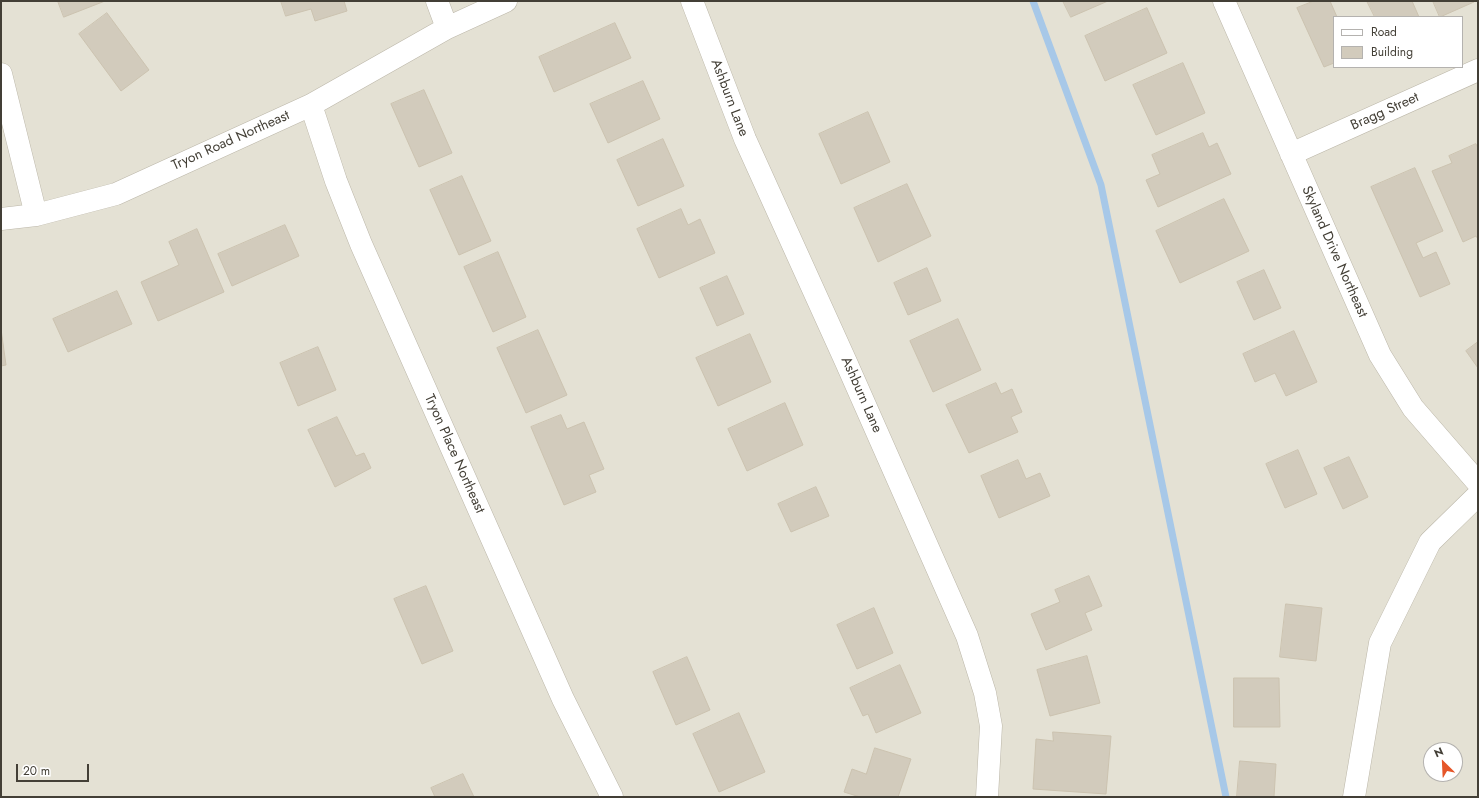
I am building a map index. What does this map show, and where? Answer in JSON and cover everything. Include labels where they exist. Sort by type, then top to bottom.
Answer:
[{"type":"street","points":[[437,1],[447,28]]},
{"type":"street","name":"Tryon Road Northeast","points":[[1,219],[36,215],[116,194],[311,105],[447,28],[506,1]]},
{"type":"street","name":"Ashburn Lane","points":[[692,1],[745,139],[846,362],[967,636],[985,693],[991,726],[987,797]]},
{"type":"street","name":"Skyland Drive Northeast","points":[[1224,1],[1380,355],[1413,408],[1478,483]]},
{"type":"street","name":"Bragg Street","points":[[1292,154],[1478,70]]},
{"type":"street","points":[[1,74],[36,215]]},
{"type":"street","name":"Tryon Place Northeast","points":[[311,105],[336,181],[361,244],[563,699],[612,797]]},
{"type":"street","points":[[1354,797],[1380,643],[1430,542],[1478,495]]},
{"type":"shaded area","points":[[1,1],[1478,1],[1478,797],[1,797]]},
{"type":"building","points":[[58,1],[105,1],[64,17]]},
{"type":"building","points":[[281,1],[344,1],[347,11],[315,21],[311,9],[286,16]]},
{"type":"building","points":[[1063,1],[1108,1],[1071,17]]},
{"type":"building","points":[[1314,1],[1330,1],[1337,16],[1333,16],[1333,63],[1324,67],[1297,8]]},
{"type":"building","points":[[1367,1],[1412,1],[1419,16],[1374,16]]},
{"type":"building","points":[[1433,1],[1474,2],[1442,16],[1440,16]]},
{"type":"building","points":[[1147,8],[1167,53],[1105,81],[1085,36]]},
{"type":"building","points":[[107,13],[149,70],[121,91],[79,34]]},
{"type":"building","points":[[615,23],[631,58],[554,92],[539,57]]},
{"type":"building","points":[[1183,63],[1205,113],[1156,135],[1133,85]]},
{"type":"building","points":[[643,81],[660,119],[608,143],[590,104]]},
{"type":"building","points":[[424,90],[452,153],[419,167],[391,104]]},
{"type":"building","points":[[868,112],[890,162],[841,184],[819,134]]},
{"type":"building","points":[[1203,133],[1209,147],[1217,143],[1231,174],[1158,207],[1146,180],[1160,174],[1152,155]]},
{"type":"building","points":[[663,139],[684,186],[638,206],[617,160]]},
{"type":"building","points":[[1476,144],[1478,148],[1478,239],[1476,236],[1463,242],[1432,171],[1452,163],[1449,156]]},
{"type":"building","points":[[1415,168],[1443,231],[1416,243],[1423,258],[1436,252],[1450,284],[1420,297],[1371,187]]},
{"type":"building","points":[[462,176],[491,241],[459,255],[430,190]]},
{"type":"building","points":[[907,184],[931,236],[878,262],[854,208]]},
{"type":"building","points":[[1224,199],[1249,251],[1180,283],[1156,231]]},
{"type":"building","points":[[681,209],[688,225],[700,219],[715,253],[659,278],[637,229]]},
{"type":"building","points":[[285,225],[299,256],[232,286],[218,254]]},
{"type":"building","points":[[197,229],[224,292],[158,321],[141,282],[179,265],[169,242]]},
{"type":"building","points":[[498,252],[526,317],[493,332],[464,267]]},
{"type":"building","points":[[927,268],[941,301],[908,315],[894,283]]},
{"type":"building","points":[[1264,270],[1281,308],[1254,320],[1237,282]]},
{"type":"building","points":[[727,276],[744,314],[717,326],[700,288]]},
{"type":"building","points":[[117,291],[132,324],[68,352],[53,319]]},
{"type":"building","points":[[958,319],[981,370],[933,392],[910,341]]},
{"type":"building","points":[[1,329],[6,365],[1,366]]},
{"type":"building","points":[[538,330],[567,395],[526,413],[497,348]]},
{"type":"building","points":[[1294,331],[1317,382],[1286,396],[1275,373],[1255,382],[1243,354]]},
{"type":"building","points":[[750,334],[771,382],[718,406],[696,358]]},
{"type":"building","points":[[1478,342],[1478,368],[1466,351]]},
{"type":"building","points":[[318,347],[336,390],[298,406],[280,363]]},
{"type":"building","points":[[996,383],[1001,394],[1012,389],[1022,412],[1011,417],[1018,432],[969,453],[946,405]]},
{"type":"building","points":[[785,403],[803,445],[747,471],[728,429]]},
{"type":"building","points":[[561,415],[567,429],[584,422],[604,469],[589,475],[596,492],[564,505],[531,427]]},
{"type":"building","points":[[337,417],[356,456],[364,453],[371,468],[335,487],[308,430]]},
{"type":"building","points":[[1298,450],[1317,494],[1285,508],[1266,464]]},
{"type":"building","points":[[1349,457],[1368,497],[1343,509],[1324,468]]},
{"type":"building","points":[[1018,460],[1026,479],[1040,473],[1050,496],[999,518],[981,476]]},
{"type":"building","points":[[816,487],[829,516],[791,532],[778,504]]},
{"type":"building","points":[[1089,576],[1102,606],[1085,613],[1092,630],[1046,650],[1031,614],[1060,602],[1055,590]]},
{"type":"building","points":[[426,586],[453,651],[422,664],[394,599]]},
{"type":"building","points":[[1286,604],[1322,608],[1316,661],[1280,657]]},
{"type":"building","points":[[874,608],[893,653],[857,669],[837,625]]},
{"type":"building","points":[[1087,656],[1100,703],[1050,716],[1037,670]]},
{"type":"building","points":[[687,657],[710,710],[676,725],[653,672]]},
{"type":"building","points":[[900,665],[921,713],[876,733],[868,714],[863,716],[850,688]]},
{"type":"building","points":[[1234,678],[1279,678],[1280,727],[1234,727]]},
{"type":"building","points":[[739,713],[765,772],[719,792],[693,734]]},
{"type":"building","points":[[1053,732],[1111,736],[1106,794],[1033,789],[1036,739],[1053,741]]},
{"type":"building","points":[[875,748],[911,759],[898,797],[860,797],[844,792],[852,769],[866,774]]},
{"type":"building","points":[[1240,761],[1276,764],[1274,797],[1237,797]]},
{"type":"building","points":[[463,774],[474,797],[435,797],[431,788]]},
{"type":"waterway","points":[[1033,1],[1101,185],[1226,797]]}]
